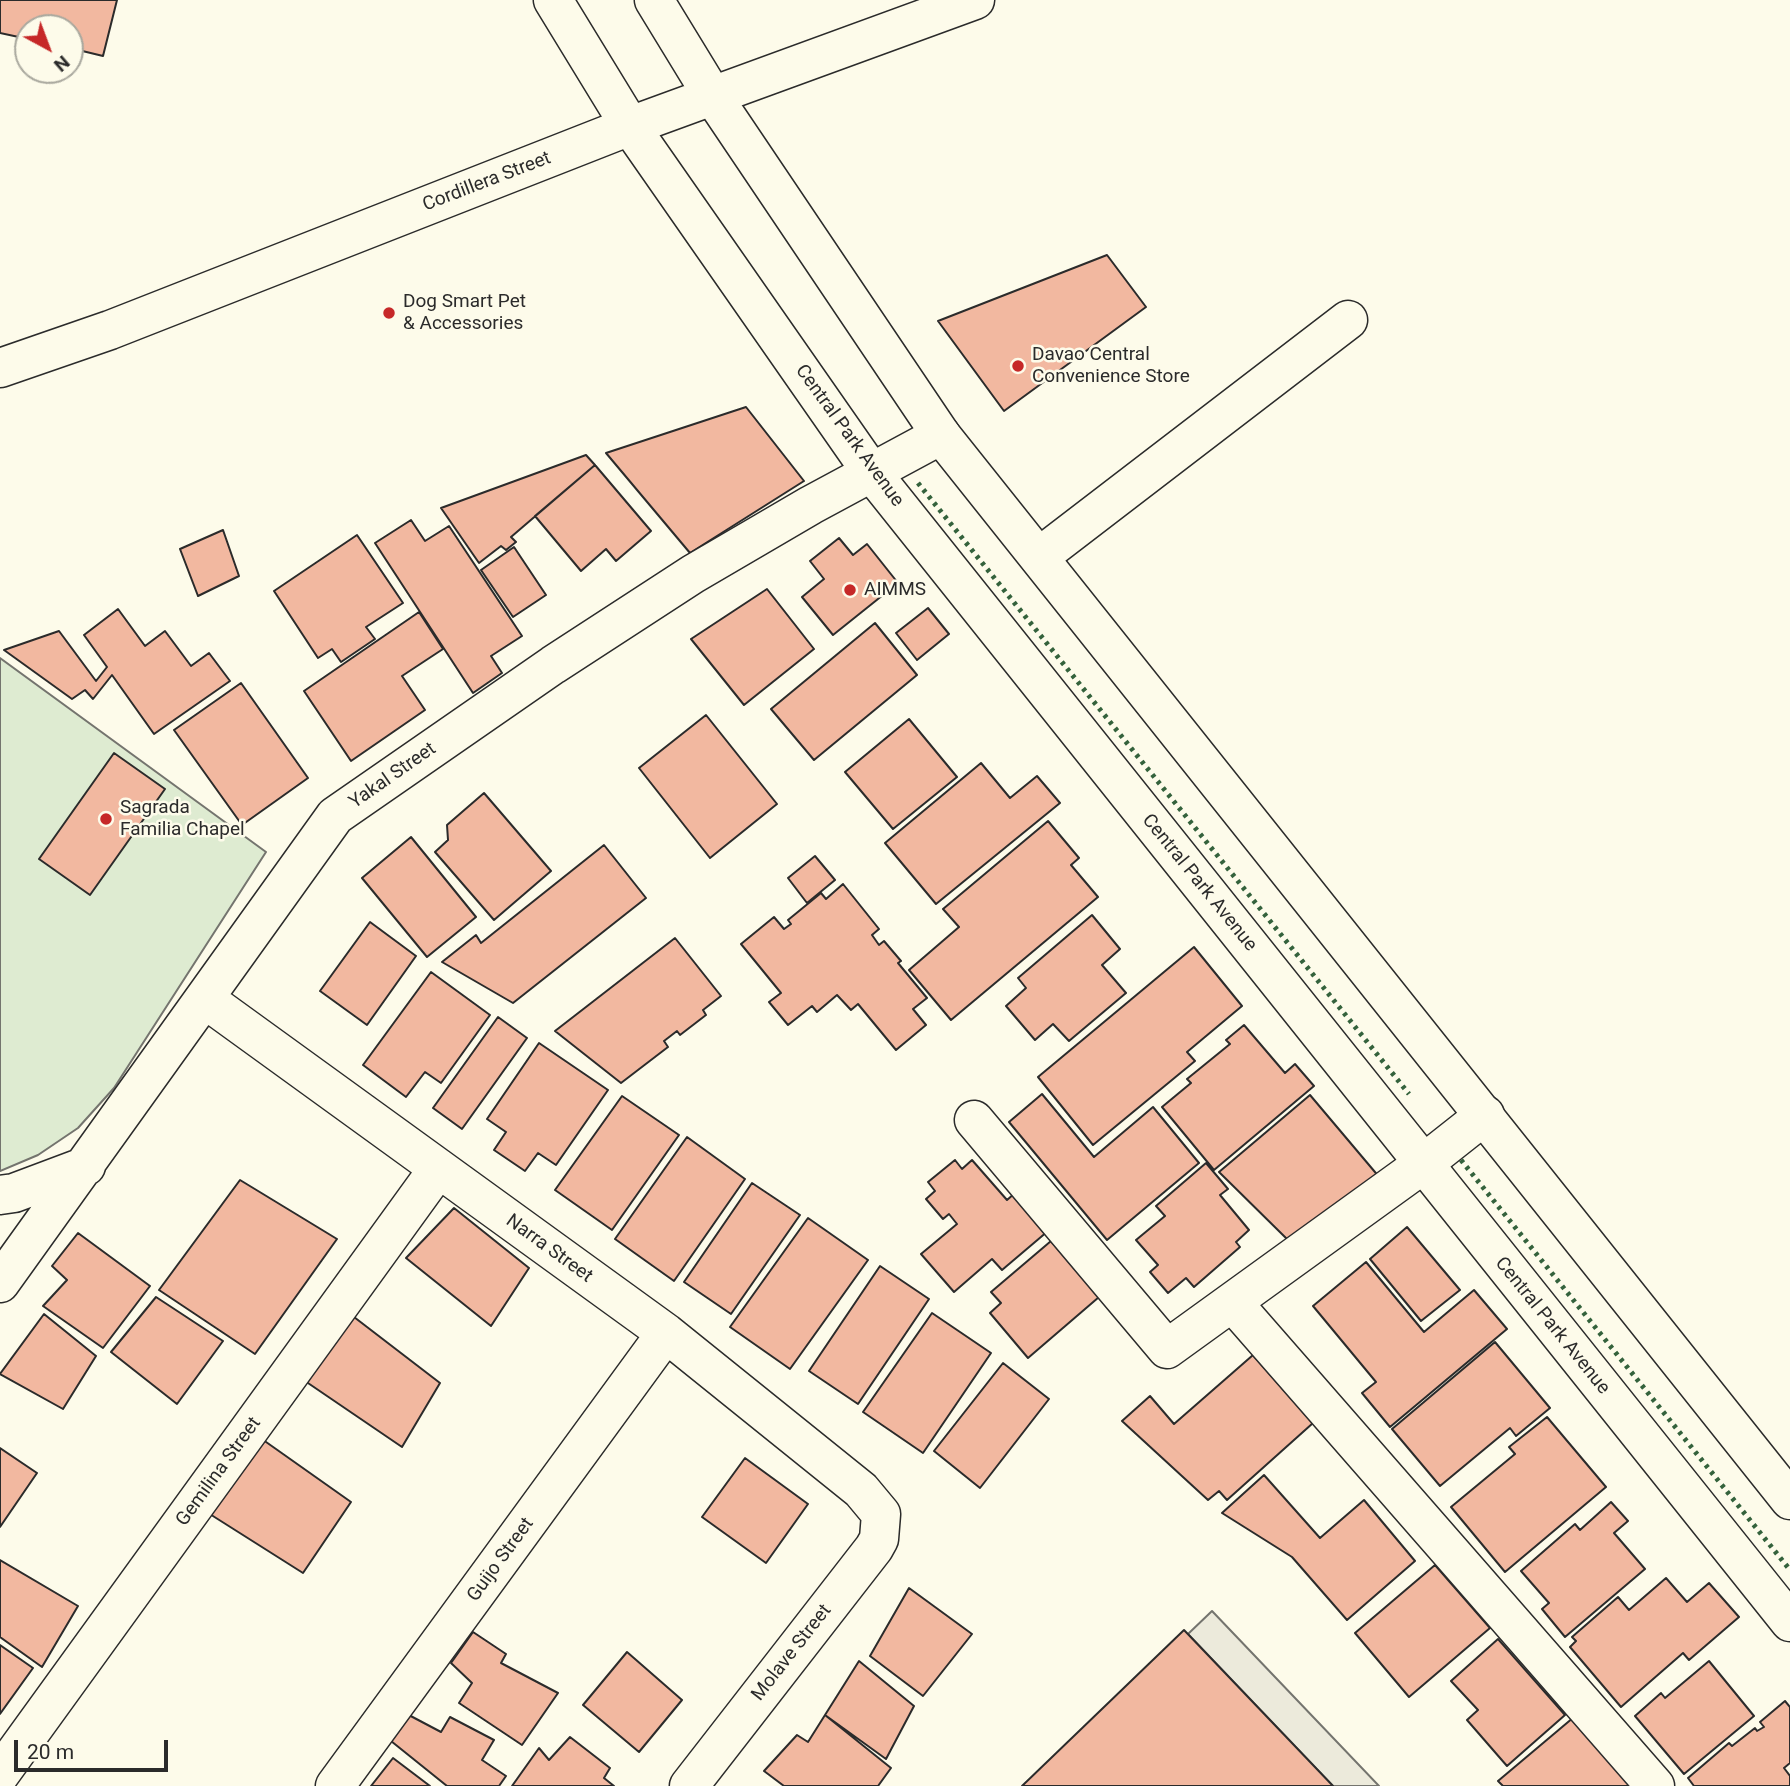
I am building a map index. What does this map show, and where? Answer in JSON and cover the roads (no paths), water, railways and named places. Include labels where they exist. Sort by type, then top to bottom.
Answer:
[{"type":"street","name":"Central Park Avenue","points":[[553,0],[630,125],[872,473],[1790,1622]]},
{"type":"street","points":[[654,0],[712,95],[941,435],[1790,1500]]},
{"type":"street","name":"Cordillera Street","points":[[0,368],[110,330],[630,125],[975,0]]},
{"type":"street","points":[[1039,558],[1348,320]]},
{"type":"street","name":"Yakal Street","points":[[0,1283],[335,816],[553,665],[693,574],[941,435]]},
{"type":"street","name":"Narra Street","points":[[205,999],[666,1333],[861,1490],[881,1514]]},
{"type":"street","points":[[974,1120],[1167,1349],[1423,1164],[1485,1115]]},
{"type":"street","points":[[0,1195],[14,1193],[86,1166]]},
{"type":"street","name":"Gemilina Street","points":[[0,1774],[438,1169]]},
{"type":"street","points":[[1233,1303],[1656,1786]]},
{"type":"street","name":"Guijo Street","points":[[335,1786],[666,1333]]},
{"type":"street","name":"Molave Street","points":[[688,1786],[874,1548],[879,1539],[881,1514]]},
{"type":"place","name":"Dog Smart Pet & Accessories","points":[[389,313]]},
{"type":"place","name":"Davao Central Convenience Store","points":[[1018,366]]},
{"type":"place","name":"AIMMS","points":[[850,590]]},
{"type":"place","name":"Sagrada Familia Chapel","points":[[106,819]]}]
